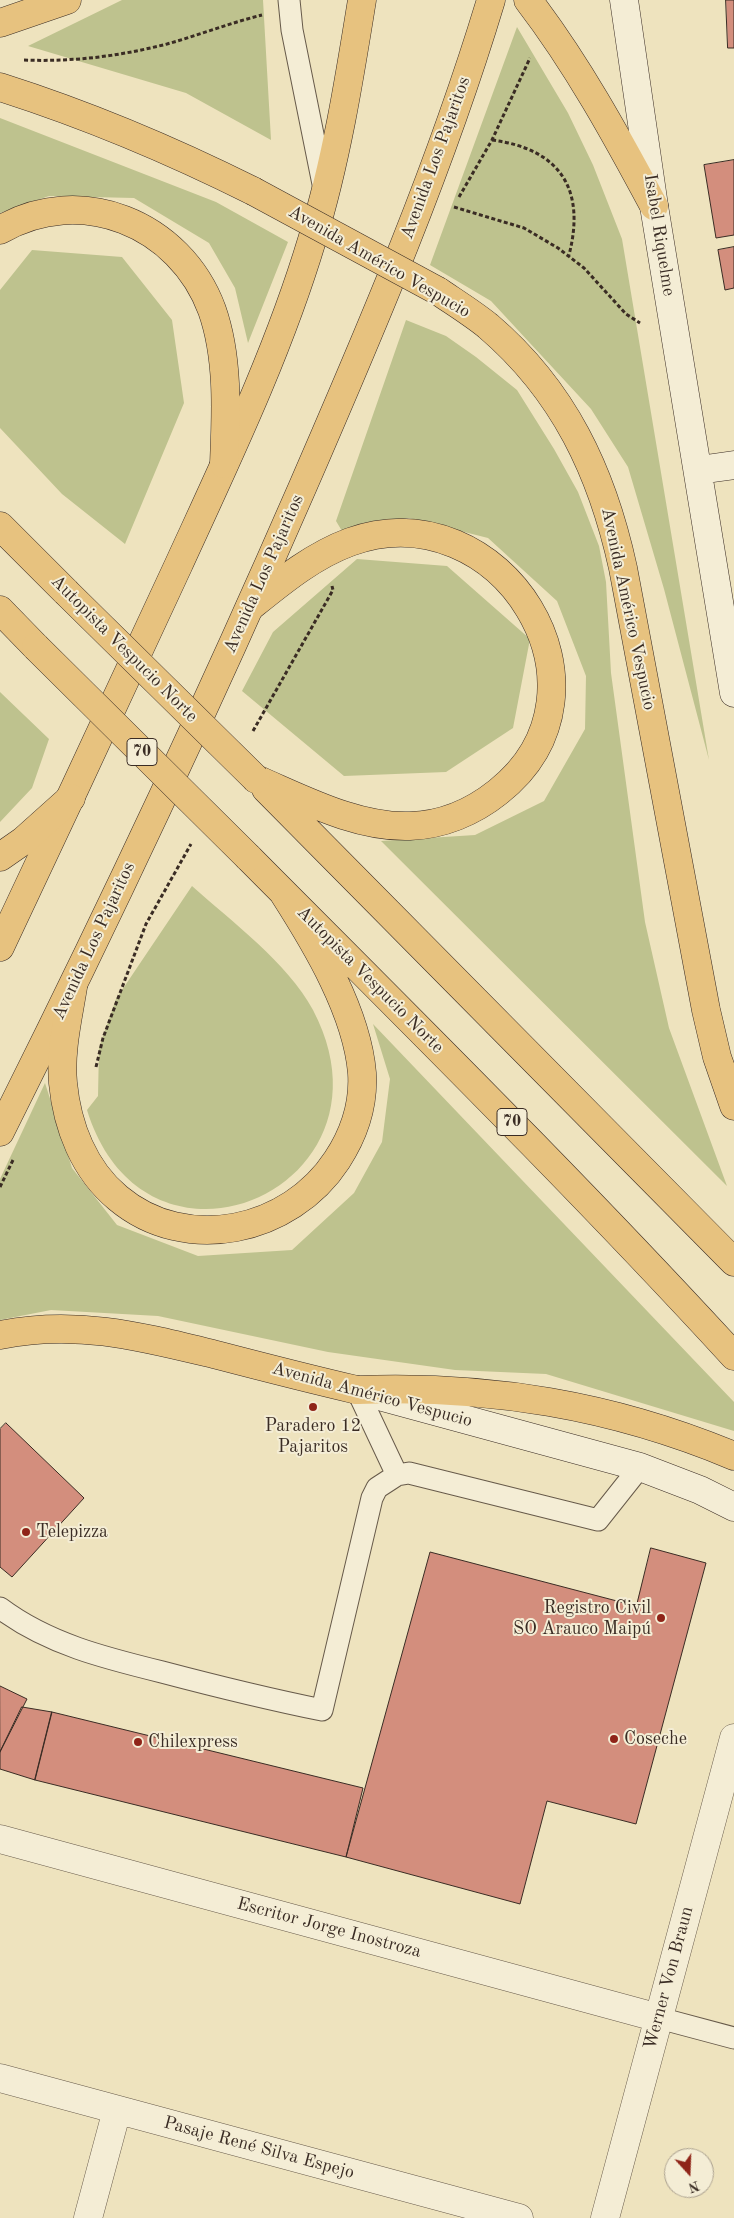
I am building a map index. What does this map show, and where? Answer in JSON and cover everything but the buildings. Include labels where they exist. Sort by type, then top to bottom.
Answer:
[{"type":"main road","points":[[0,23],[67,0]]},
{"type":"main road","points":[[0,947],[71,798],[224,464],[282,332],[313,238],[325,194],[351,70],[362,0]]},
{"type":"main road","name":"Avenida Los Pajaritos","points":[[0,1132],[73,987],[250,607],[377,316],[476,50],[491,0]]},
{"type":"main road","points":[[528,0],[564,51],[620,144],[654,206]]},
{"type":"main road","name":"Avenida Américo Vespucio","points":[[0,88],[83,115],[140,138],[253,190],[438,291],[486,325],[530,369],[553,398],[578,438],[598,480],[613,523],[706,1010],[717,1057],[734,1106]]},
{"type":"main road","points":[[0,230],[33,215],[56,210],[80,209],[103,212],[146,231],[165,244],[182,260],[204,292],[212,310],[220,339],[226,416],[224,464]]},
{"type":"main road","name":"Autopista Vespucio Norte","points":[[0,526],[256,779],[290,802],[734,1262]]},
{"type":"main road","points":[[250,607],[281,582],[328,552],[351,542],[376,535],[413,534],[432,536],[452,542],[490,562],[521,594],[540,627],[545,641],[551,683],[546,722],[531,756],[519,773],[489,800],[452,818],[433,824],[410,826],[369,821],[332,810],[290,802]]},
{"type":"main road","name":"Autopista Vespucio Norte","points":[[0,610],[558,1168],[637,1250],[734,1356]]},
{"type":"main road","points":[[0,629],[33,644]]},
{"type":"main road","points":[[0,857],[23,841],[71,798]]},
{"type":"main road","points":[[73,987],[62,1061],[65,1100],[77,1140],[87,1161],[100,1180],[118,1198],[138,1212],[160,1223],[186,1229],[212,1230],[239,1227],[279,1214],[297,1202],[332,1168],[353,1129],[361,1092],[359,1054],[341,998],[310,936],[284,894]]},
{"type":"main road","name":"Avenida Américo Vespucio","points":[[0,1335],[20,1331],[58,1328],[95,1329],[132,1335],[357,1390]]},
{"type":"main road","points":[[357,1390],[468,1391],[546,1400],[627,1419],[701,1443],[734,1456]]},
{"type":"street","name":"Isabel Riquelme","points":[[624,0],[654,206],[734,693]]},
{"type":"street","points":[[698,470],[734,465]]},
{"type":"street","name":"Avenida Américo Vespucio","points":[[357,1390],[640,1467],[700,1490],[734,1507]]},
{"type":"street","name":"Werner Von Braun","points":[[605,2218],[734,1738]]},
{"type":"street","name":"Escritor Jorge Inostroza","points":[[0,1839],[659,2018]]},
{"type":"street","name":"Pasaje René Silva Espejo","points":[[0,2078],[519,2218]]},
{"type":"street","points":[[88,2218],[117,2110]]},
{"type":"lane","points":[[289,4],[325,194]]},
{"type":"lane","points":[[357,1390],[397,1475]]},
{"type":"lane","points":[[0,1608],[42,1634],[78,1649],[243,1694],[322,1710],[372,1498],[377,1488],[397,1475],[409,1473],[598,1520],[640,1467]]},
{"type":"lane","points":[[659,2018],[734,2038]]},
{"type":"path","points":[[16,59],[71,61],[110,57],[168,44],[289,4]]},
{"type":"path","points":[[492,140],[513,143],[532,150],[554,165],[562,176],[569,188],[574,215],[574,236],[568,255]]},
{"type":"path","points":[[454,207],[524,228],[568,255],[584,268],[626,314],[678,346]]},
{"type":"green space","points":[[122,0],[263,0],[271,140],[186,93],[28,46]]},
{"type":"green space","points":[[517,27],[568,113],[593,165],[622,239],[709,760],[664,589],[628,467],[591,409],[491,301],[430,265]]},
{"type":"green space","points":[[0,118],[216,202],[288,242],[248,343],[235,288],[209,243],[134,198],[49,196],[0,213]]},
{"type":"green space","points":[[32,250],[122,257],[172,320],[184,403],[125,544],[62,494],[0,428],[0,290]]},
{"type":"green space","points":[[406,320],[446,336],[517,390],[578,492],[599,546],[606,582],[611,673],[645,922],[669,1028],[727,1186],[381,841],[475,835],[544,801],[585,729],[586,676],[557,601],[488,538],[409,518],[342,531],[336,521]]},
{"type":"green space","points":[[357,559],[447,566],[530,639],[513,728],[446,772],[344,776],[242,691],[273,632]]},
{"type":"green space","points":[[0,692],[49,739],[32,788],[0,822]]},
{"type":"green space","points":[[192,886],[274,959],[302,992],[313,1010],[332,1073],[325,1127],[298,1170],[257,1198],[209,1209],[160,1200],[117,1168],[87,1110],[98,1096],[99,1048],[116,999]]},
{"type":"green space","points":[[373,1024],[734,1402],[734,1431],[546,1374],[455,1370],[328,1352],[158,1316],[51,1310],[0,1320],[0,1179],[45,1083],[72,1168],[117,1225],[198,1256],[292,1250],[354,1193],[382,1142],[390,1079]]},
{"type":"place","name":"Paradero 12 Pajaritos","points":[[313,1407]]},
{"type":"place","name":"Telepizza","points":[[26,1532]]},
{"type":"place","name":"Registro Civil SO Arauco Maipú","points":[[661,1618]]},
{"type":"place","name":"Coseche","points":[[614,1739]]},
{"type":"place","name":"Chilexpress","points":[[138,1742]]}]
